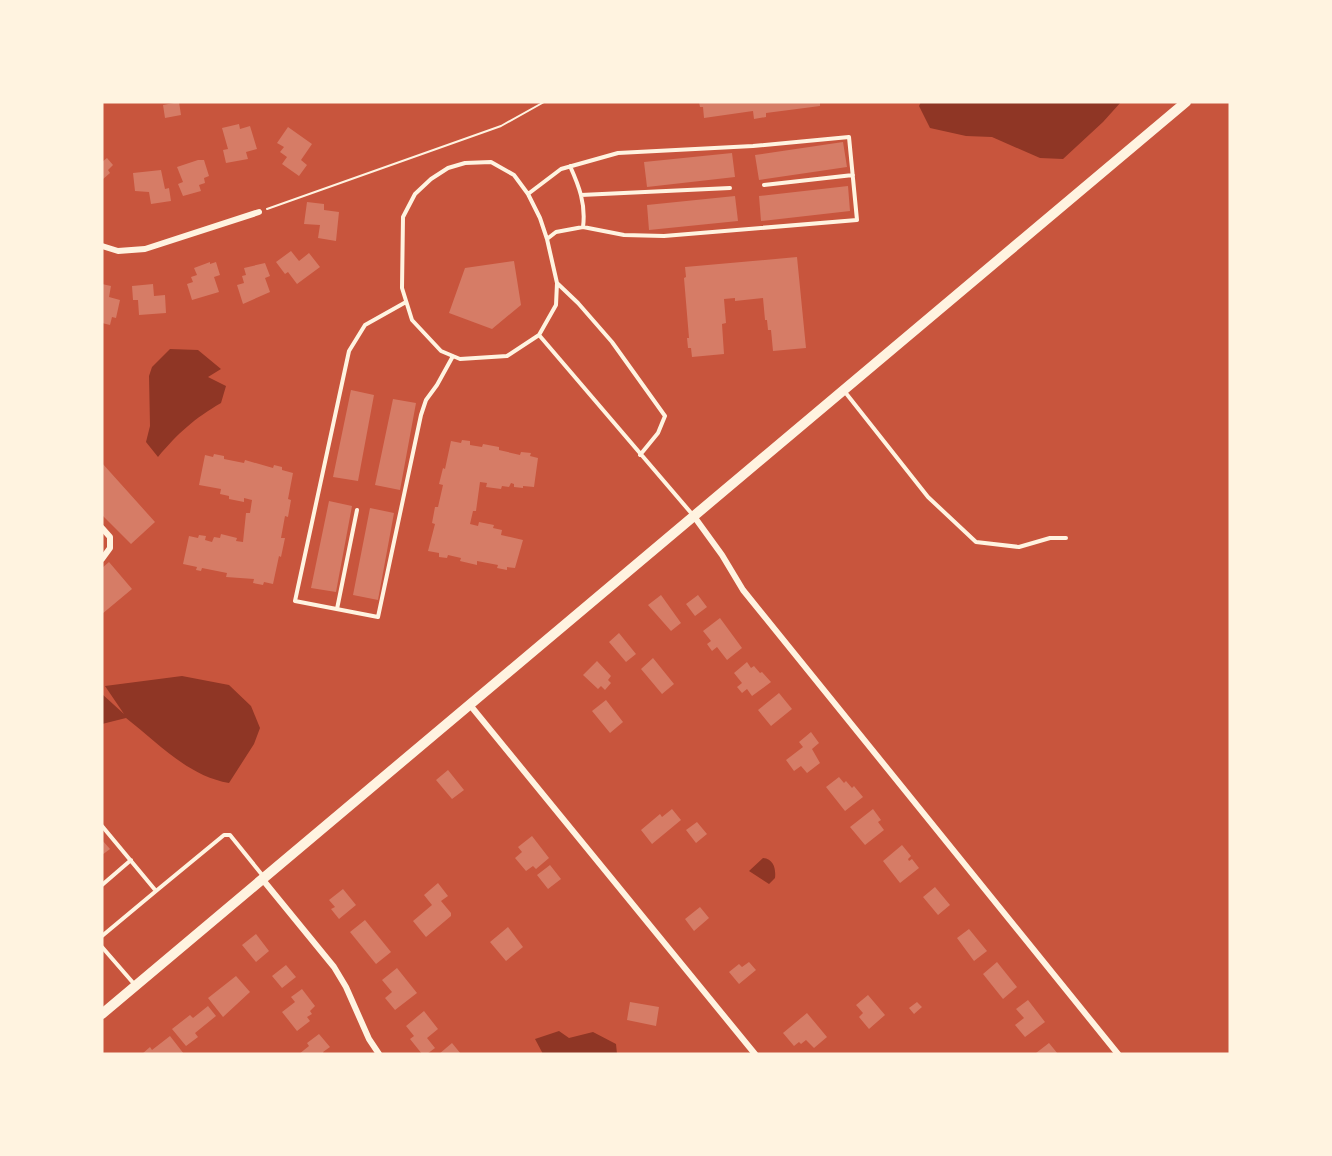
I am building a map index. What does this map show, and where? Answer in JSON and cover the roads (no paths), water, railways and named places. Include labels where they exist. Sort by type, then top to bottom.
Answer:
[{"type":"street","points":[[102,1014],[1186,102]]},
{"type":"street","points":[[102,246],[118,251],[145,249],[259,212]]},
{"type":"street","points":[[693,515],[722,555],[743,590],[1118,1054]]},
{"type":"street","points":[[102,528],[110,537],[110,548],[102,559]]},
{"type":"street","points":[[470,705],[755,1054]]},
{"type":"street","points":[[264,879],[334,967],[346,987],[369,1039],[379,1054]]},
{"type":"lane","points":[[528,194],[561,169],[618,153],[732,147],[849,137],[857,220],[664,236],[624,236],[583,227],[556,232],[547,239]]},
{"type":"lane","points":[[491,162],[514,175],[528,194],[547,239],[557,283],[556,305],[539,335],[507,356],[460,359],[441,351],[412,320],[402,288],[403,217],[415,194],[431,179],[448,168],[465,163],[491,162]]},
{"type":"lane","points":[[570,166],[585,213],[583,227]]},
{"type":"lane","points":[[764,185],[853,175]]},
{"type":"lane","points":[[581,195],[730,188]]},
{"type":"lane","points":[[557,283],[612,342],[665,416],[658,433],[640,455]]},
{"type":"lane","points":[[406,302],[365,325],[349,351],[295,601],[378,617],[421,415],[426,400],[453,356]]},
{"type":"lane","points":[[539,335],[693,515]]},
{"type":"lane","points":[[843,389],[928,497],[976,542],[1019,547],[1050,538],[1066,538]]},
{"type":"lane","points":[[337,609],[357,510]]},
{"type":"lane","points":[[102,826],[156,891]]},
{"type":"lane","points":[[102,936],[224,835],[230,835],[264,879]]},
{"type":"lane","points":[[102,885],[131,860]]},
{"type":"lane","points":[[102,947],[135,986]]}]
